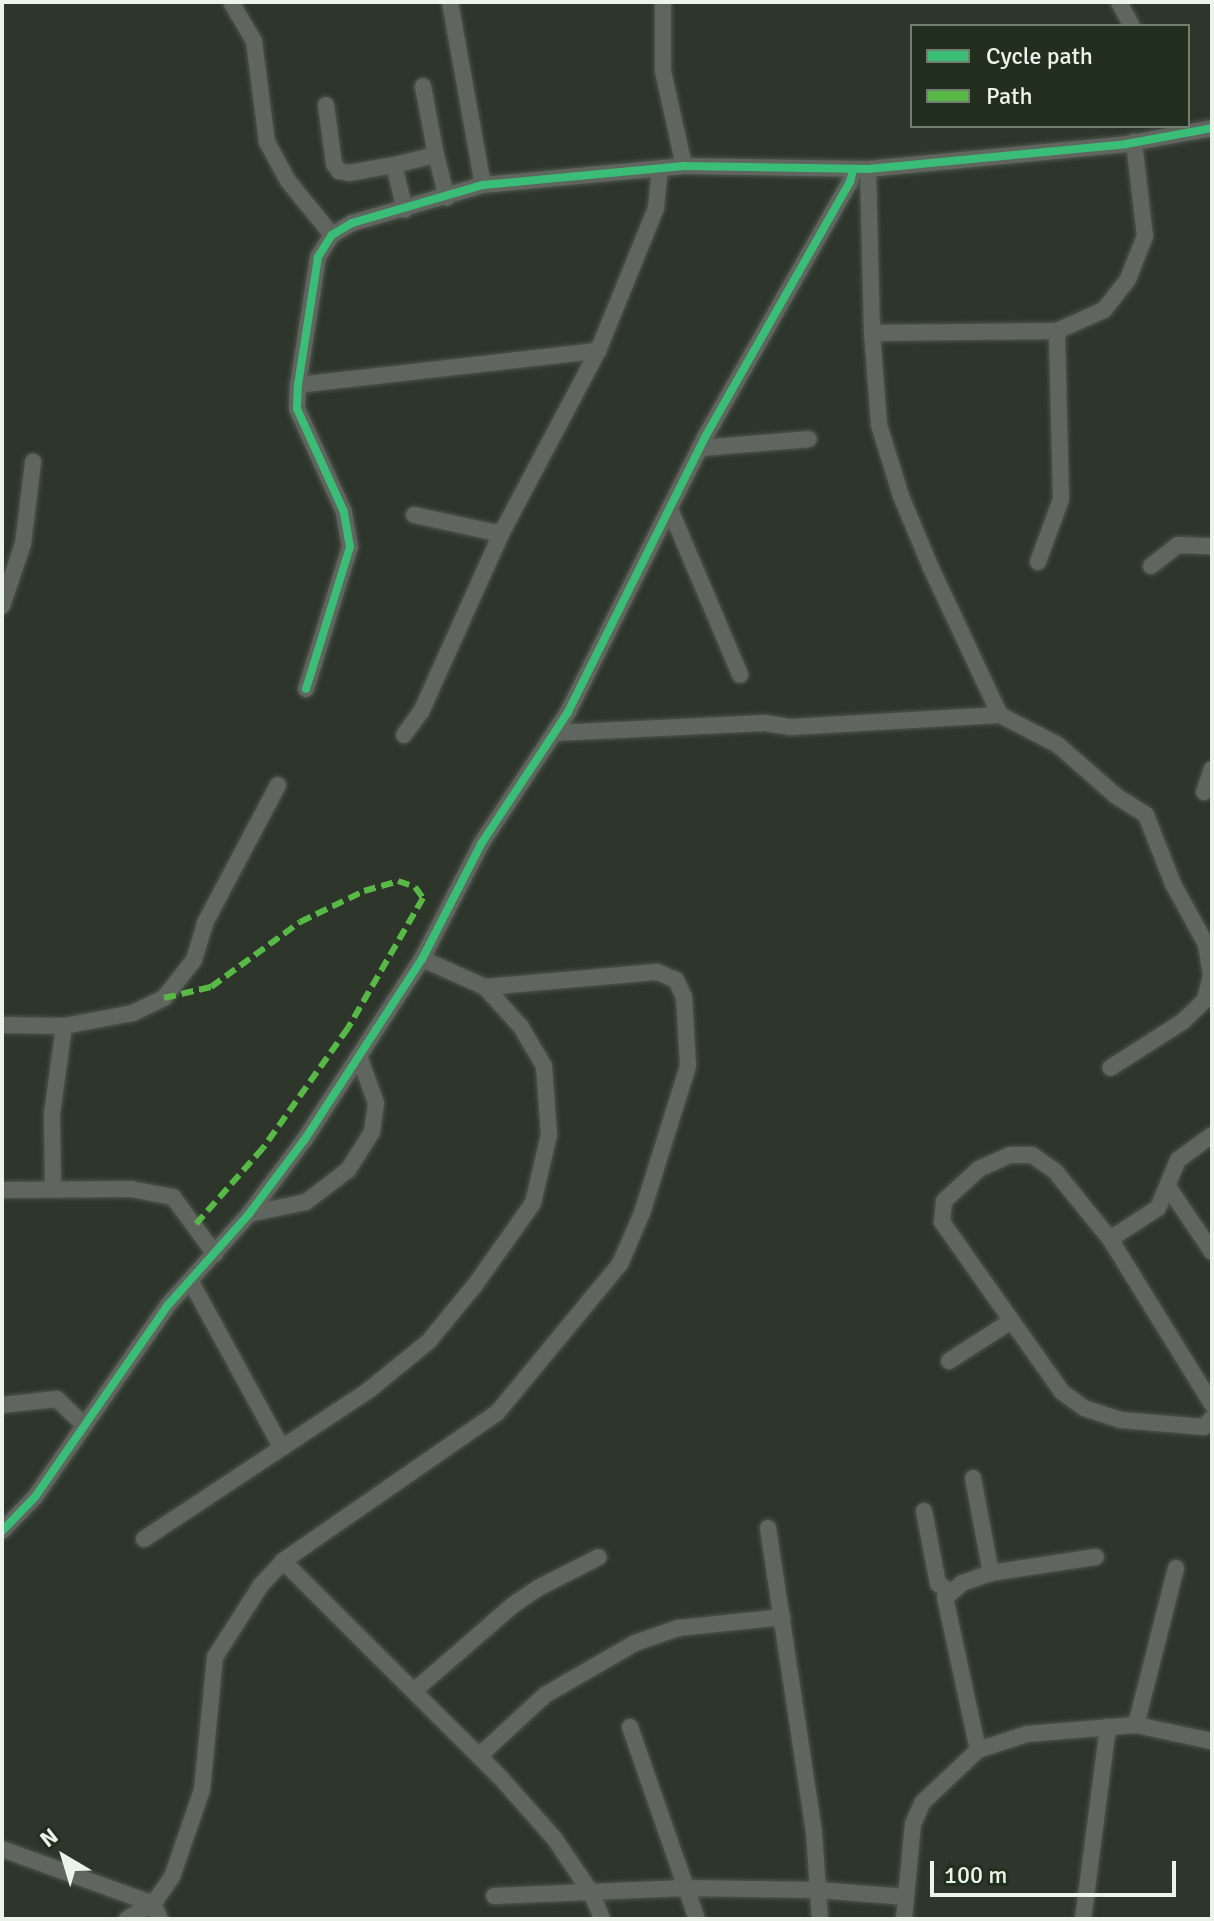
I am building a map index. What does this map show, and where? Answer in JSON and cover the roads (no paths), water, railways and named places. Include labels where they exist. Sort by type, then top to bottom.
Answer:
[{"type":"street","points":[[231,2],[254,41],[267,142],[288,181],[332,235]]},
{"type":"street","points":[[450,2],[483,185]]},
{"type":"street","points":[[663,2],[663,71],[684,166]]},
{"type":"street","points":[[1119,2],[1131,24]]},
{"type":"street","points":[[423,86],[447,198]]},
{"type":"street","points":[[326,105],[334,164],[339,171],[349,173],[436,155]]},
{"type":"street","points":[[306,689],[350,547],[344,512],[302,425],[298,385],[318,257],[332,235],[352,223],[447,198],[483,185],[684,166],[861,170],[1134,142],[1159,132],[1212,128]]},
{"type":"street","points":[[872,333],[1057,331],[1104,310],[1128,279],[1145,236],[1134,142]]},
{"type":"street","points":[[394,165],[405,210]]},
{"type":"street","points":[[404,735],[421,712],[501,534],[598,351],[656,208],[660,168]]},
{"type":"street","points":[[861,170],[879,425],[901,496],[1000,715]]},
{"type":"street","points":[[2,1531],[35,1497],[168,1305],[249,1214],[305,1139],[422,959],[481,844],[555,733],[700,448],[850,182],[861,170]]},
{"type":"street","points":[[1038,562],[1061,499],[1057,331]]},
{"type":"street","points":[[298,385],[598,351]]},
{"type":"street","points":[[700,448],[809,439]]},
{"type":"street","points":[[2,606],[23,544],[33,462]]},
{"type":"street","points":[[670,509],[740,675]]},
{"type":"street","points":[[414,515],[501,534]]},
{"type":"street","points":[[1151,566],[1178,545],[1212,546]]},
{"type":"street","points":[[555,733],[765,723],[791,727],[1000,715],[1058,745],[1116,796],[1146,815],[1173,884],[1206,944],[1211,976],[1205,1000],[1182,1022],[1110,1068]]},
{"type":"street","points":[[1204,792],[1212,769]]},
{"type":"street","points":[[2,1025],[64,1026],[133,1013],[164,998],[194,960],[212,909],[278,785]]},
{"type":"street","points":[[144,1539],[369,1390],[429,1341],[475,1285],[533,1203],[549,1135],[544,1066],[521,1027],[485,987],[422,959]]},
{"type":"street","points":[[127,1919],[156,1911],[172,1877],[202,1790],[215,1657],[252,1597],[283,1561],[497,1413],[620,1264],[642,1213],[688,1066],[684,997],[676,980],[657,972],[485,987]]},
{"type":"street","points":[[53,1189],[52,1114],[64,1026]]},
{"type":"street","points":[[249,1214],[306,1202],[348,1170],[372,1132],[376,1103],[359,1056]]},
{"type":"street","points":[[1110,1239],[1158,1208],[1169,1188],[1178,1160],[1212,1135]]},
{"type":"street","points":[[1212,1404],[1110,1239],[1055,1171],[1032,1155],[1010,1155],[979,1169],[944,1201],[942,1222],[1062,1392],[1084,1408],[1121,1420],[1204,1427],[1212,1418]]},
{"type":"street","points":[[1169,1188],[1212,1252]]},
{"type":"street","points":[[2,1190],[131,1189],[173,1197],[215,1254]]},
{"type":"street","points":[[191,1282],[282,1448]]},
{"type":"street","points":[[949,1361],[1011,1321]]},
{"type":"street","points":[[2,1405],[57,1399],[83,1424]]},
{"type":"street","points":[[973,1478],[991,1573]]},
{"type":"street","points":[[924,1511],[938,1584],[949,1591]]},
{"type":"street","points":[[768,1528],[814,1832],[820,1919]]},
{"type":"street","points":[[415,1690],[513,1605],[538,1588],[599,1557]]},
{"type":"street","points":[[978,1750],[949,1631],[945,1598],[949,1591],[991,1573],[1096,1557]]},
{"type":"street","points":[[283,1561],[415,1690],[554,1838],[592,1894],[602,1919]]},
{"type":"street","points":[[1136,1725],[1176,1568]]},
{"type":"street","points":[[479,1756],[545,1695],[635,1643],[678,1628],[782,1617]]},
{"type":"street","points":[[904,1919],[913,1824],[923,1802],[978,1750],[1027,1734],[1136,1725],[1212,1741]]},
{"type":"street","points":[[630,1727],[697,1919]]},
{"type":"street","points":[[1083,1919],[1108,1727]]},
{"type":"street","points":[[2,1849],[156,1911]]},
{"type":"street","points":[[494,1896],[686,1888],[818,1890],[906,1897]]}]
